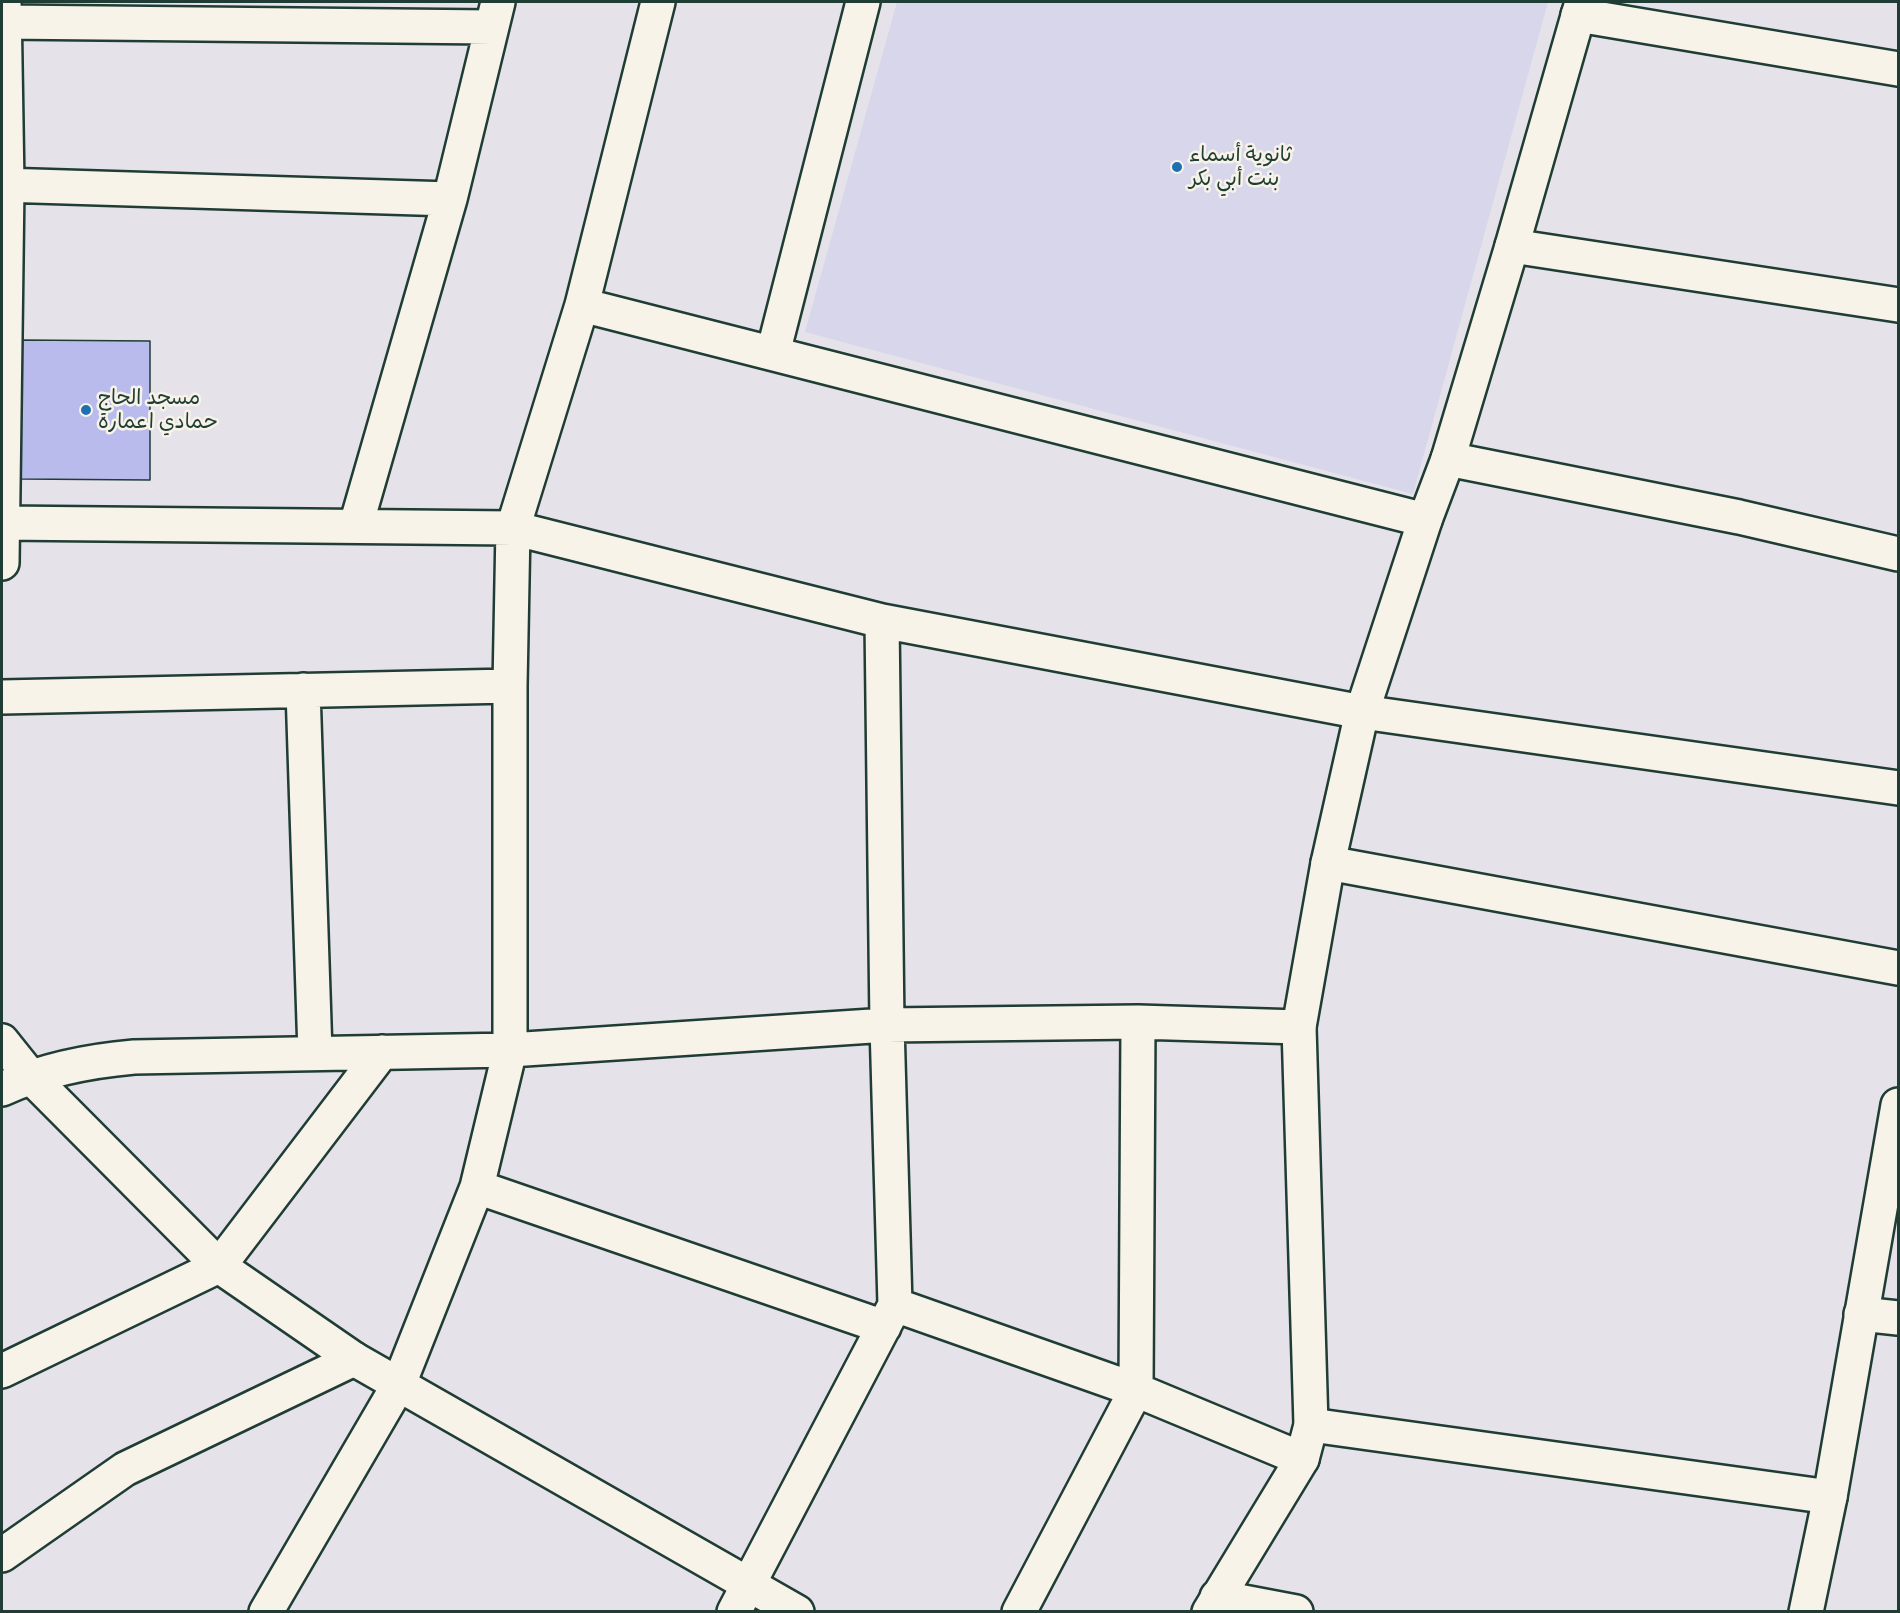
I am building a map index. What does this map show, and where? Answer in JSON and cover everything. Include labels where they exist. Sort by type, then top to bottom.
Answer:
[{"type":"street","points":[[266,1611],[399,1384],[477,1187],[510,1050],[510,687],[513,528],[582,305],[658,2]]},
{"type":"street","points":[[773,353],[863,2]]},
{"type":"street","points":[[1296,1611],[1213,1604],[1302,1459],[1311,1425],[1299,1027],[1328,863],[1362,712],[1425,520],[1448,459],[1580,8],[1899,69]]},
{"type":"street","points":[[2,563],[4,12],[495,14],[450,199],[356,525]]},
{"type":"street","points":[[4,185],[450,199]]},
{"type":"street","points":[[1512,246],[1899,305]]},
{"type":"street","points":[[582,305],[1425,520]]},
{"type":"street","points":[[1448,459],[1739,517],[1899,554]]},
{"type":"street","points":[[2,523],[513,528],[882,621],[1362,712],[1899,788]]},
{"type":"street","points":[[741,1598],[890,1316],[882,621]]},
{"type":"street","points":[[2,697],[510,687]]},
{"type":"street","points":[[303,690],[315,1053]]},
{"type":"street","points":[[1328,863],[1899,968]]},
{"type":"street","points":[[1019,1611],[1136,1390],[1138,1022]]},
{"type":"street","points":[[16,1083],[96,1061],[134,1057],[510,1050],[887,1025],[1138,1022],[1299,1027]]},
{"type":"street","points":[[2,1041],[16,1083],[219,1266],[354,1359],[399,1384],[741,1598],[796,1611]]},
{"type":"street","points":[[2,1371],[219,1266],[382,1052]]},
{"type":"street","points":[[1806,1611],[1830,1497],[1899,1105]]},
{"type":"street","points":[[477,1187],[1136,1390],[1302,1459]]},
{"type":"street","points":[[1861,1314],[1899,1318]]},
{"type":"street","points":[[2,1556],[125,1469],[354,1359]]},
{"type":"street","points":[[1311,1425],[1830,1497]]},
{"type":"shaded area","name":"ثانوية أسماء بنت أبي بكر","points":[[897,2],[1548,2],[1413,494],[805,332]]},
{"type":"building","name":"مسجد الحاج حمادي اعمارة","points":[[21,340],[150,341],[150,480],[21,479]]},
{"type":"place","name":"ثانوية أسماء بنت أبي بكر","points":[[1177,167]]},
{"type":"place","name":"مسجد الحاج حمادي اعمارة","points":[[86,410]]}]
